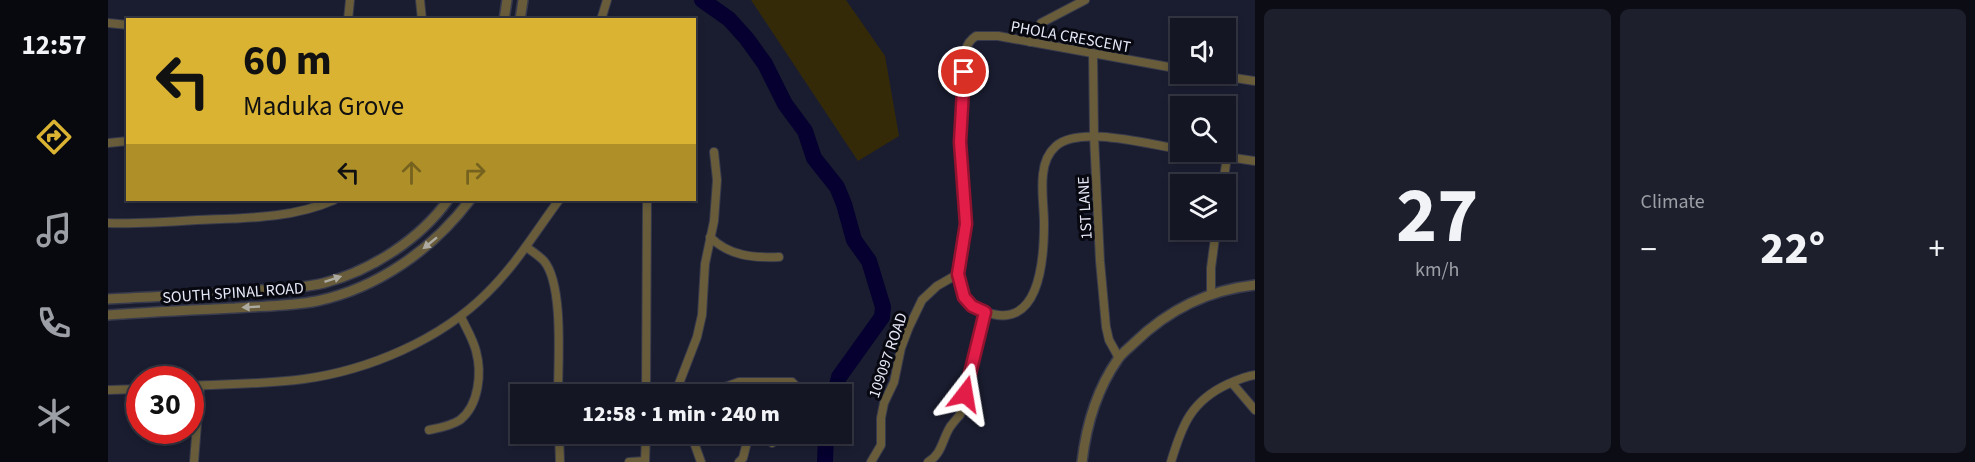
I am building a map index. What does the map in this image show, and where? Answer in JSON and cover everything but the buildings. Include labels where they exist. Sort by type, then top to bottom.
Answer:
[{"type":"street","points":[[348,18],[350,0]]},
{"type":"street","points":[[420,0],[422,18]]},
{"type":"street","points":[[504,18],[507,0]]},
{"type":"street","points":[[520,18],[523,0]]},
{"type":"street","points":[[602,18],[607,0]]},
{"type":"street","points":[[1030,42],[1041,23],[1085,0]]},
{"type":"street","points":[[108,23],[126,25]]},
{"type":"street","name":"PHOLA CRESCENT","points":[[958,274],[966,224],[960,142],[965,51],[970,40],[976,36],[998,36],[1170,67]]},
{"type":"street","name":"1ST LANE","points":[[1093,54],[1100,261],[1106,327],[1109,340],[1119,358]]},
{"type":"street","points":[[1236,78],[1255,81]]},
{"type":"street","points":[[958,274],[964,297],[972,306],[985,312],[1007,317],[1019,313],[1032,297],[1037,281],[1043,252],[1043,175],[1047,157],[1056,146],[1079,136],[1094,136],[1170,147]]},
{"type":"street","points":[[108,143],[126,141]]},
{"type":"street","points":[[679,384],[700,327],[704,301],[705,264],[714,221],[717,180],[714,152]]},
{"type":"street","points":[[1236,158],[1255,161]]},
{"type":"street","points":[[108,223],[288,214],[332,201]]},
{"type":"street","name":"SOUTH SPINAL ROAD","points":[[108,299],[242,292],[324,283],[366,267],[400,246],[424,227],[447,201]]},
{"type":"street","name":"SOUTH SPINAL ROAD","points":[[108,315],[285,305],[318,300],[350,290],[400,266],[439,236],[469,201]]},
{"type":"street","points":[[204,386],[279,382],[336,372],[400,350],[438,331],[460,317],[488,293],[526,247],[558,201]]},
{"type":"street","points":[[646,384],[647,201]]},
{"type":"street","points":[[710,237],[723,249],[756,257],[779,257]]},
{"type":"street","points":[[1211,293],[1215,240]]},
{"type":"street","points":[[526,247],[544,261],[556,290],[558,384]]},
{"type":"street","name":"109097 ROAD","points":[[871,462],[881,445],[881,418],[884,403],[894,382],[901,348],[909,327],[922,300],[937,286],[958,274]]},
{"type":"street","points":[[1082,462],[1084,438],[1094,407],[1119,358],[1142,335],[1170,313],[1211,293],[1255,285]]},
{"type":"street","points":[[928,462],[936,458],[950,427],[960,415],[985,312]]},
{"type":"street","points":[[429,430],[452,424],[460,419],[467,413],[476,396],[478,361],[476,348],[460,317]]},
{"type":"street","points":[[1171,462],[1180,433],[1188,417],[1200,402],[1214,391],[1255,375]]},
{"type":"street","points":[[733,384],[739,382],[792,382],[794,384]]},
{"type":"street","points":[[1232,383],[1255,410]]},
{"type":"street","points":[[108,390],[126,389]]},
{"type":"street","points":[[194,462],[196,444]]},
{"type":"street","points":[[559,444],[560,462]]},
{"type":"street","points":[[629,462],[645,462],[646,444]]},
{"type":"street","points":[[695,444],[701,462]]},
{"type":"street","points":[[739,462],[743,458],[746,444]]},
{"type":"shaded area","points":[[751,0],[846,0],[885,56],[899,136],[858,161]]},
{"type":"waterway","points":[[702,0],[729,19],[765,64],[785,104],[805,131],[814,158],[837,187],[854,240],[869,261],[883,307],[882,317],[839,377],[837,384]]},
{"type":"waterway","points":[[825,462],[826,444]]},
{"type":"route","points":[[964,72],[960,142],[966,224],[958,274],[959,285],[964,297],[972,306],[985,312],[965,394]]}]
